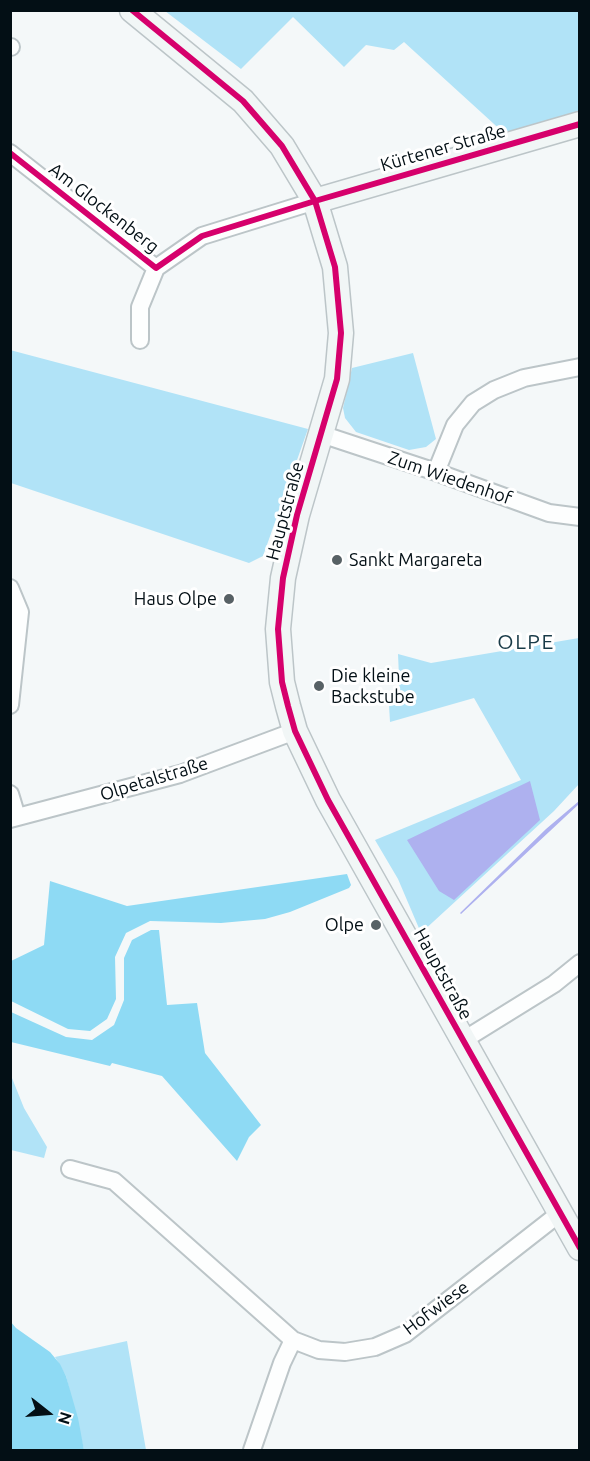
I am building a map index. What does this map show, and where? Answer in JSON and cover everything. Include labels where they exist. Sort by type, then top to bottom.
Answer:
[{"type":"street","name":"Hauptstraße","points":[[132,10],[243,101],[282,146],[315,201],[334,267],[341,333],[337,379],[297,514],[283,578],[278,628],[282,682],[295,731],[328,800],[579,1248]]},
{"type":"street","name":"Kürtener Straße","points":[[315,201],[579,124]]},
{"type":"street","name":"Am Glockenberg","points":[[10,153],[156,268]]},
{"type":"street","name":"Am Glockenberg","points":[[140,340],[140,307],[156,268],[202,236],[315,201]]},
{"type":"street","points":[[436,472],[455,425],[472,403],[494,390],[524,378],[579,367]]},
{"type":"street","name":"Zum Wiedenhof","points":[[321,434],[549,513],[579,517]]},
{"type":"street","points":[[10,588],[20,612],[10,705]]},
{"type":"street","name":"Olpetalstraße","points":[[14,818],[180,774],[295,731]]},
{"type":"street","points":[[10,794],[14,818]]},
{"type":"street","points":[[462,1041],[554,984],[579,963]]},
{"type":"street","name":"Hofwiese","points":[[70,1169],[114,1181],[293,1340],[319,1350],[345,1352],[375,1347],[405,1334],[560,1213]]},
{"type":"street","points":[[252,1450],[282,1363],[293,1340]]},
{"type":"shaded area","points":[[165,11],[579,11],[579,113],[505,134],[404,42],[394,50],[366,45],[344,67],[293,17],[241,69]]},
{"type":"shaded area","points":[[10,350],[308,429],[263,556],[249,563],[11,483]]},
{"type":"shaded area","points":[[413,353],[436,439],[426,447],[409,450],[356,432],[345,418],[343,408],[352,368]]},
{"type":"shaded area","points":[[579,638],[579,784],[554,811],[421,933],[398,879],[375,840],[521,780],[474,698],[390,722],[389,705],[400,700],[398,654],[431,663]]},
{"type":"shaded area","points":[[530,781],[540,820],[454,900],[439,891],[407,840]]},
{"type":"shaded area","points":[[579,801],[579,804],[460,913],[546,829]]},
{"type":"shaded area","points":[[347,874],[351,885],[349,888],[290,912],[265,919],[221,923],[150,921],[126,933],[115,957],[116,999],[107,1019],[90,1031],[68,1029],[11,1001],[11,961],[44,945],[50,881],[127,906]]},
{"type":"shaded area","points":[[151,930],[159,930],[167,1005],[197,1003],[205,1053],[261,1125],[249,1137],[237,1161],[162,1076],[11,1042],[11,1012],[66,1037],[92,1040],[114,1025],[124,1000],[124,958],[132,940]]},
{"type":"shaded area","points":[[10,1073],[24,1108],[47,1147],[44,1158],[11,1150]]},
{"type":"shaded area","points":[[10,1321],[16,1328],[50,1352],[60,1364],[66,1376],[78,1418],[84,1450],[11,1450]]},
{"type":"shaded area","points":[[127,1341],[146,1450],[84,1450],[66,1376],[55,1357]]},
{"type":"cycle path","points":[[132,10],[243,101],[282,146],[315,201],[335,267],[341,333],[337,379],[297,515],[283,578],[278,629],[282,682],[288,706],[295,731],[328,800],[580,1248]]},
{"type":"cycle path","points":[[10,153],[156,268],[202,236],[580,124]]},
{"type":"place","name":"Sankt Margareta","points":[[337,560]]},
{"type":"place","name":"Haus Olpe","points":[[229,599]]},
{"type":"place","name":"Die kleine Backstube","points":[[319,686]]},
{"type":"place","name":"Olpe","points":[[376,925]]},
{"type":"district","name":"OLPE","points":[[526,642]]}]
